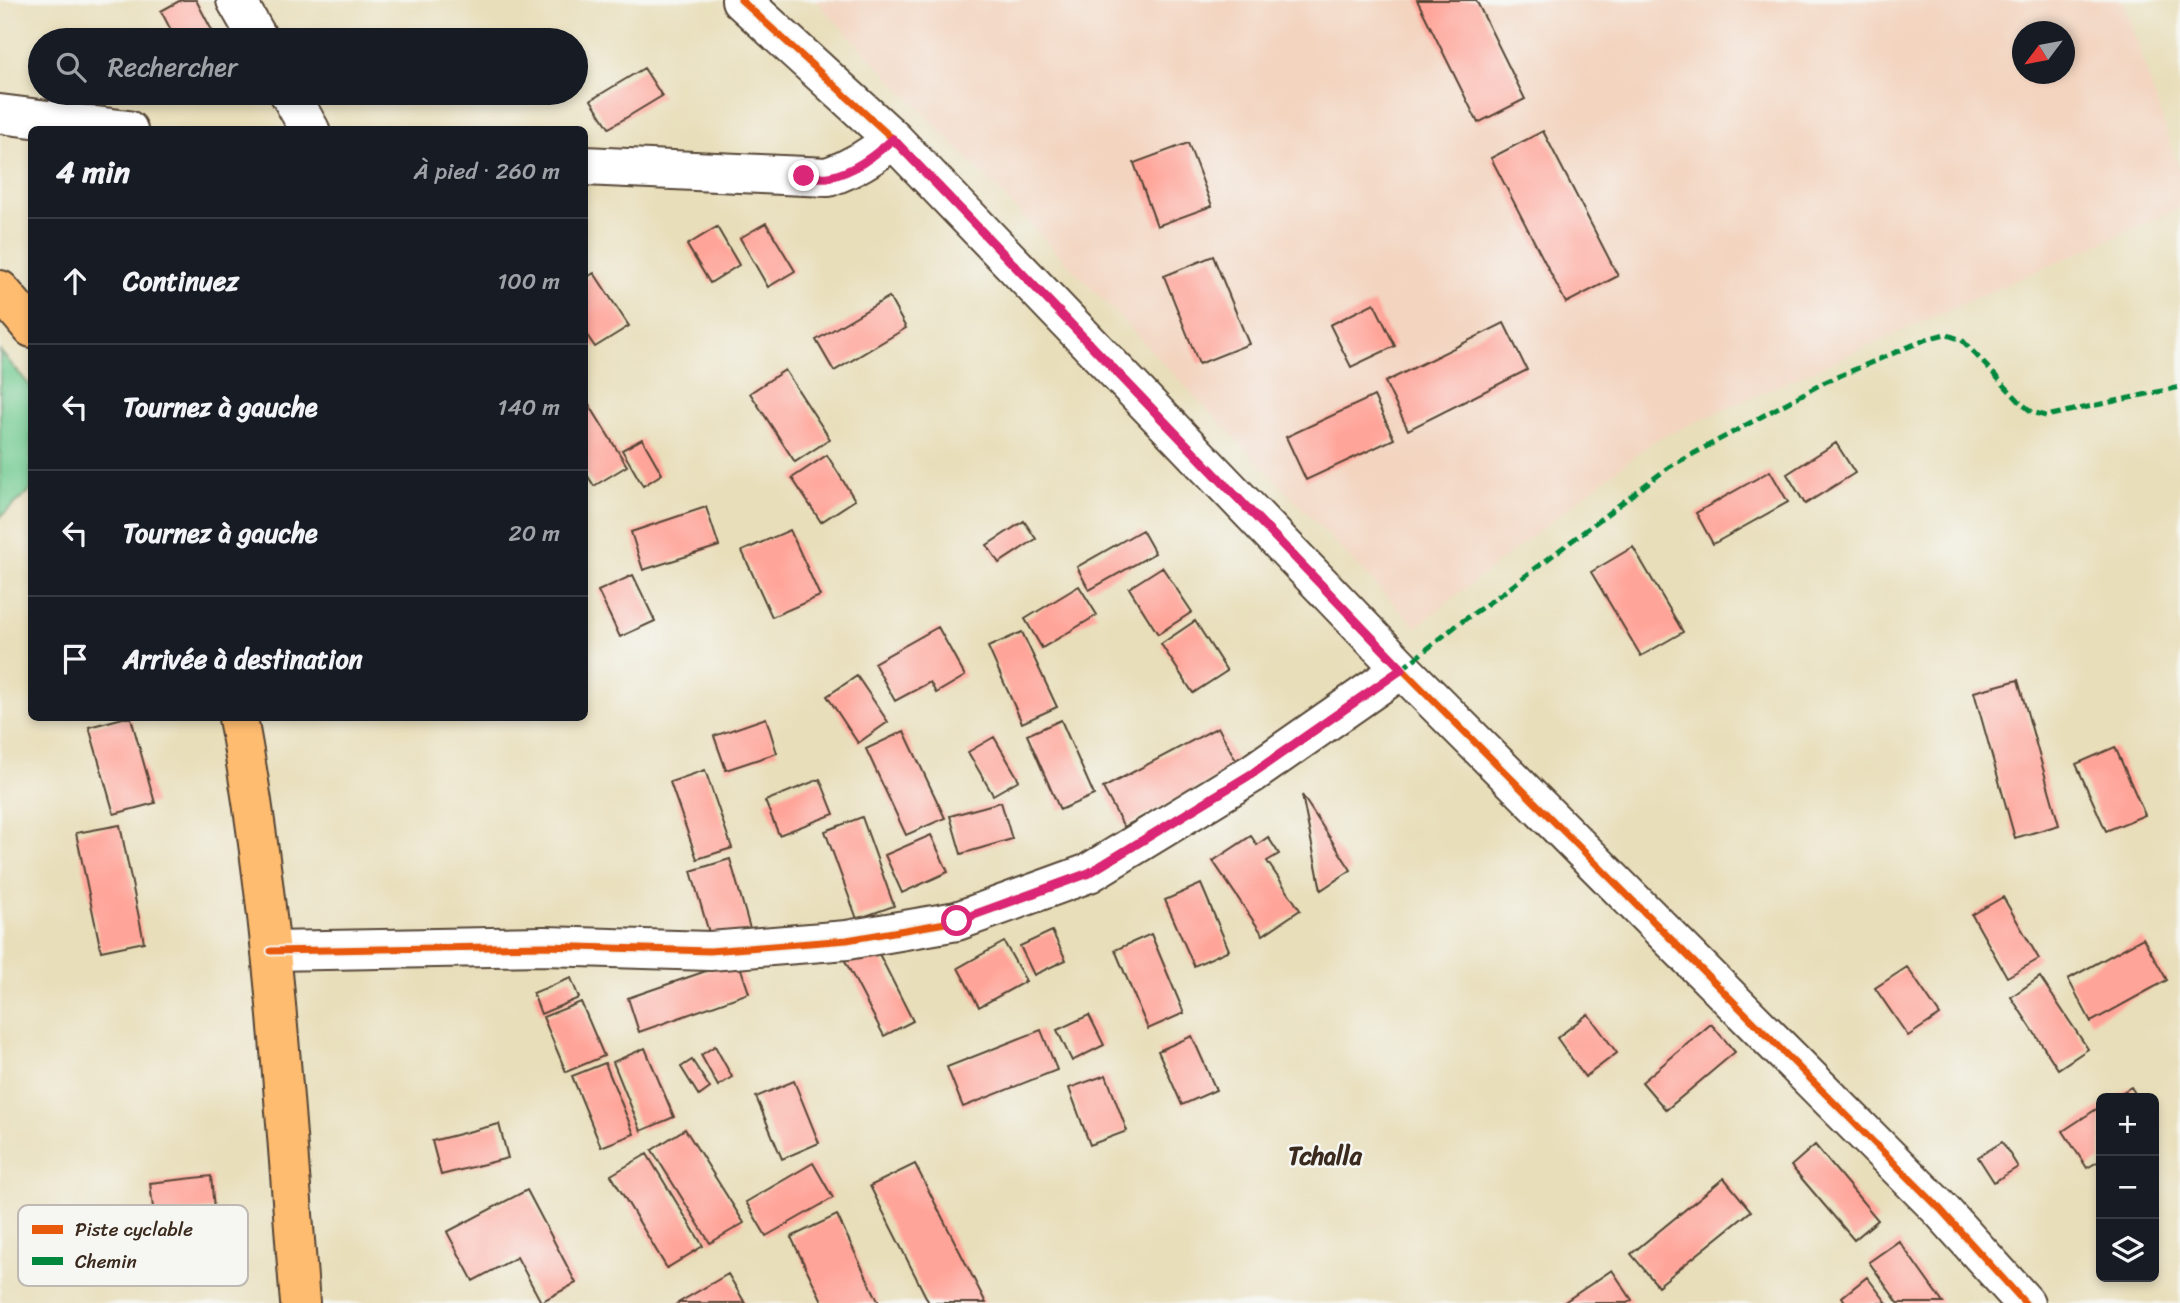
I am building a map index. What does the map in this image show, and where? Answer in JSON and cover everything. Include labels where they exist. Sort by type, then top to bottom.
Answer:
[{"type":"main road","points":[[0,290],[28,323]]},
{"type":"main road","points":[[239,721],[254,800],[271,951],[300,1303]]},
{"type":"street","points":[[236,0],[252,28]]},
{"type":"street","points":[[741,0],[893,139],[1402,669],[1941,1210],[2025,1303]]},
{"type":"street","points":[[296,105],[308,126]]},
{"type":"street","points":[[0,114],[96,126]]},
{"type":"street","points":[[588,166],[828,177],[853,168],[893,139]]},
{"type":"street","points":[[271,951],[545,946],[710,951],[847,940],[957,921],[1089,873],[1253,773],[1402,669]]},
{"type":"shaded area","points":[[815,0],[2123,0],[2180,173],[2180,208],[1655,440],[1416,627]]},
{"type":"green space","points":[[0,351],[28,383],[28,493],[0,517]]},
{"type":"building","points":[[181,0],[196,0],[211,28],[170,28],[161,11]]},
{"type":"building","points":[[1417,0],[1476,0],[1525,99],[1478,123]]},
{"type":"building","points":[[644,68],[662,96],[609,128],[591,100]]},
{"type":"building","points":[[1543,131],[1618,276],[1566,303],[1491,158]]},
{"type":"building","points":[[1188,143],[1212,206],[1157,226],[1134,163]]},
{"type":"building","points":[[766,223],[795,271],[768,287],[740,238]]},
{"type":"building","points":[[717,227],[739,265],[710,283],[687,245]]},
{"type":"building","points":[[1213,256],[1249,344],[1199,364],[1164,276]]},
{"type":"building","points":[[594,273],[629,326],[595,347],[588,337],[588,277]]},
{"type":"building","points":[[889,297],[906,328],[834,371],[816,340]]},
{"type":"building","points":[[1374,303],[1395,346],[1351,367],[1330,325]]},
{"type":"building","points":[[1504,323],[1527,370],[1408,430],[1385,382]]},
{"type":"building","points":[[785,370],[830,439],[795,462],[750,393]]},
{"type":"building","points":[[1374,396],[1394,439],[1306,480],[1286,437]]},
{"type":"building","points":[[588,403],[627,466],[594,486],[588,476]]},
{"type":"building","points":[[642,439],[662,474],[643,486],[622,450]]},
{"type":"building","points":[[1836,443],[1855,473],[1805,504],[1787,474]]},
{"type":"building","points":[[827,455],[855,500],[821,522],[792,478]]},
{"type":"building","points":[[1770,471],[1788,502],[1713,544],[1696,513]]},
{"type":"building","points":[[706,507],[719,546],[643,570],[631,532]]},
{"type":"building","points":[[1024,521],[1036,539],[999,563],[987,545]]},
{"type":"building","points":[[790,530],[820,596],[772,617],[742,551]]},
{"type":"building","points":[[1142,530],[1155,553],[1089,590],[1077,567]]},
{"type":"building","points":[[1633,547],[1683,632],[1641,656],[1591,572]]},
{"type":"building","points":[[1162,567],[1192,612],[1158,634],[1129,588]]},
{"type":"building","points":[[633,575],[655,621],[620,637],[598,591]]},
{"type":"building","points":[[1079,586],[1097,615],[1042,648],[1025,619]]},
{"type":"building","points":[[1195,621],[1227,671],[1193,693],[1161,644]]},
{"type":"building","points":[[938,627],[965,676],[936,693],[930,682],[895,701],[874,663]]},
{"type":"building","points":[[1022,632],[1057,707],[1022,723],[988,647]]},
{"type":"building","points":[[857,676],[888,722],[858,743],[827,696]]},
{"type":"building","points":[[2018,680],[2059,825],[2015,838],[1974,692]]},
{"type":"building","points":[[766,718],[777,753],[726,770],[714,736]]},
{"type":"building","points":[[1061,720],[1094,795],[1060,810],[1027,735]]},
{"type":"building","points":[[112,721],[132,721],[155,803],[114,814],[89,727]]},
{"type":"building","points":[[1218,727],[1239,766],[1124,827],[1103,788]]},
{"type":"building","points":[[904,731],[945,818],[906,835],[866,749]]},
{"type":"building","points":[[994,737],[1019,780],[993,795],[968,752]]},
{"type":"building","points":[[2115,747],[2145,815],[2106,831],[2076,764]]},
{"type":"building","points":[[705,770],[732,848],[697,859],[670,782]]},
{"type":"building","points":[[820,779],[834,814],[779,835],[765,801]]},
{"type":"building","points":[[1302,795],[1351,870],[1321,890]]},
{"type":"building","points":[[1001,802],[1012,839],[961,854],[950,816]]},
{"type":"building","points":[[862,817],[894,906],[857,919],[825,831]]},
{"type":"building","points":[[120,825],[144,942],[101,951],[76,833]]},
{"type":"building","points":[[931,835],[948,872],[902,893],[885,855]]},
{"type":"building","points":[[1251,836],[1257,845],[1268,837],[1279,854],[1267,861],[1300,910],[1263,935],[1213,861]]},
{"type":"building","points":[[730,859],[751,932],[712,943],[691,871]]},
{"type":"building","points":[[1201,884],[1229,950],[1194,966],[1165,900]]},
{"type":"building","points":[[2003,897],[2039,959],[2007,977],[1972,915]]},
{"type":"building","points":[[1052,931],[1066,960],[1034,975],[1020,946]]},
{"type":"building","points":[[1151,934],[1184,1013],[1148,1029],[1115,950]]},
{"type":"building","points":[[2143,938],[2167,980],[2091,1022],[2068,979]]},
{"type":"building","points":[[873,942],[913,1021],[884,1036],[843,957]]},
{"type":"building","points":[[1004,942],[1026,981],[979,1007],[958,968]]},
{"type":"building","points":[[738,960],[749,993],[639,1032],[628,998]]},
{"type":"building","points":[[1907,967],[1940,1015],[1908,1036],[1875,988]]},
{"type":"building","points":[[2040,977],[2088,1049],[2058,1069],[2011,997]]},
{"type":"building","points":[[571,978],[579,998],[541,1014],[533,993]]},
{"type":"building","points":[[581,1002],[604,1056],[566,1072],[543,1017]]},
{"type":"building","points":[[1588,1014],[1617,1053],[1585,1077],[1557,1038]]},
{"type":"building","points":[[1089,1015],[1104,1045],[1072,1061],[1057,1030]]},
{"type":"building","points":[[1711,1024],[1735,1052],[1666,1110],[1642,1082]]},
{"type":"building","points":[[1041,1030],[1057,1070],[963,1107],[947,1067]]},
{"type":"building","points":[[1192,1036],[1216,1090],[1182,1105],[1158,1051]]},
{"type":"building","points":[[715,1046],[732,1077],[718,1086],[701,1055]]},
{"type":"building","points":[[645,1048],[674,1117],[641,1131],[613,1062]]},
{"type":"building","points":[[692,1060],[710,1088],[699,1096],[681,1067]]},
{"type":"building","points":[[605,1063],[634,1134],[601,1147],[572,1076]]},
{"type":"building","points":[[1106,1075],[1127,1131],[1090,1145],[1069,1088]]},
{"type":"building","points":[[794,1081],[819,1143],[782,1159],[756,1097]]},
{"type":"building","points":[[2131,1087],[2135,1093],[2121,1093]]},
{"type":"building","points":[[2096,1109],[2096,1163],[2087,1168],[2063,1131]]},
{"type":"building","points":[[499,1124],[508,1158],[441,1175],[432,1141]]},
{"type":"building","points":[[685,1129],[744,1223],[710,1243],[652,1150]]},
{"type":"building","points":[[2002,1142],[2018,1167],[1994,1182],[1978,1157]]},
{"type":"building","points":[[1815,1145],[1878,1220],[1854,1240],[1791,1166]]},
{"type":"building","points":[[647,1154],[703,1246],[667,1268],[611,1175]]},
{"type":"building","points":[[813,1163],[833,1198],[766,1236],[746,1202]]},
{"type":"building","points":[[915,1164],[986,1303],[929,1303],[870,1186]]},
{"type":"building","points":[[211,1176],[214,1205],[153,1205],[150,1183]]},
{"type":"building","points":[[1724,1178],[1751,1211],[1658,1286],[1631,1254]]},
{"type":"building","points":[[527,1190],[576,1283],[541,1302],[517,1257],[473,1281],[447,1232]]},
{"type":"building","points":[[837,1215],[879,1303],[823,1303],[791,1237]]},
{"type":"building","points":[[1899,1241],[1943,1303],[1898,1303],[1869,1262]]},
{"type":"building","points":[[1612,1270],[1632,1300],[1627,1303],[1563,1303]]},
{"type":"building","points":[[728,1274],[745,1303],[678,1303]]},
{"type":"building","points":[[1867,1277],[1887,1303],[1846,1303],[1842,1297]]},
{"type":"marked path","points":[[1402,669],[1669,467],[1825,382],[1927,339],[1945,334],[1962,340],[2020,402],[2032,412],[2046,416],[2180,387]]},
{"type":"cycle path","points":[[741,0],[893,139],[1402,669],[1941,1210],[2025,1303]]},
{"type":"cycle path","points":[[271,951],[545,946],[710,951],[847,940],[957,921],[1089,873],[1253,773],[1402,669]]},
{"type":"district","name":"Tchalla","points":[[1325,1156]]},
{"type":"route","points":[[804,176],[828,177],[853,168],[893,139],[1402,669],[1253,773],[1089,873],[957,921]]}]
